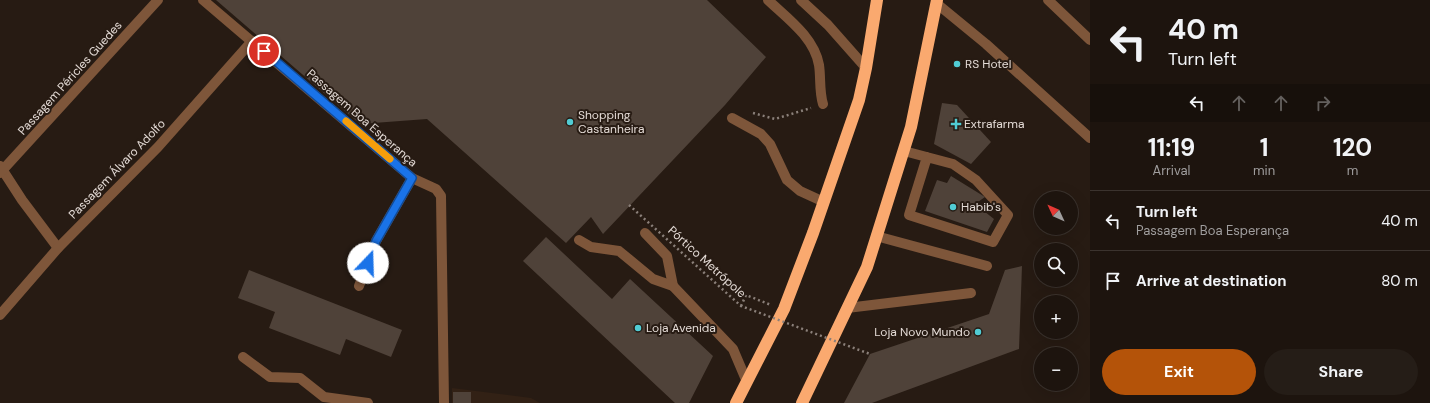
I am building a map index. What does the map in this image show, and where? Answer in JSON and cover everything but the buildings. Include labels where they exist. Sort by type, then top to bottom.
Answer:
[{"type":"highway","points":[[736,403],[784,309],[824,202],[859,100],[866,68],[877,0]]},
{"type":"highway","points":[[802,403],[867,267],[911,127],[937,1]]},
{"type":"street","name":"Passagem Péricles Guedes","points":[[1,170],[158,0]]},
{"type":"street","name":"Passagem Boa Esperança","points":[[203,0],[412,178],[436,189],[441,196],[444,403]]},
{"type":"street","points":[[768,0],[812,44],[819,66],[820,94],[823,104]]},
{"type":"street","points":[[801,0],[828,25],[866,68]]},
{"type":"street","points":[[1048,0],[1090,40]]},
{"type":"street","points":[[937,1],[1090,138]]},
{"type":"street","name":"Passagem Álvaro Adolfo","points":[[0,315],[58,248],[158,147],[252,41]]},
{"type":"street","points":[[732,118],[761,134],[770,144],[787,180],[800,191],[824,202]]},
{"type":"street","points":[[904,151],[953,164],[976,180],[1008,214],[993,242],[909,215],[927,158]]},
{"type":"street","points":[[1,170],[58,248]]},
{"type":"street","points":[[359,286],[376,241],[412,178]]},
{"type":"street","points":[[645,233],[667,256],[673,286]]},
{"type":"street","points":[[876,236],[988,266]]},
{"type":"street","points":[[579,240],[591,247],[619,251],[653,279],[673,286],[733,349],[747,382]]},
{"type":"street","points":[[847,308],[971,293]]},
{"type":"street","points":[[243,357],[270,378],[300,378],[324,397],[368,403]]},
{"type":"path","points":[[747,111],[775,119],[823,104]]},
{"type":"path","name":"Pórtico Metrópole","points":[[629,205],[741,306],[870,354]]},
{"type":"path","points":[[741,306],[746,295],[765,303]]},
{"type":"shaded area","points":[[452,388],[531,398],[540,403],[452,403]]},
{"type":"slow traffic","points":[[346,121],[390,159]]},
{"type":"place","name":"RS Hotel","points":[[957,64]]},
{"type":"place","name":"Shopping Castanheira","points":[[570,122]]},
{"type":"place","name":"Extrafarma","points":[[956,124]]},
{"type":"place","name":"Habib's","points":[[953,207]]},
{"type":"place","name":"Loja Avenida","points":[[638,328]]},
{"type":"place","name":"Loja Novo Mundo","points":[[978,332]]},
{"type":"route","points":[[264,51],[412,178],[376,241],[368,263]]}]
